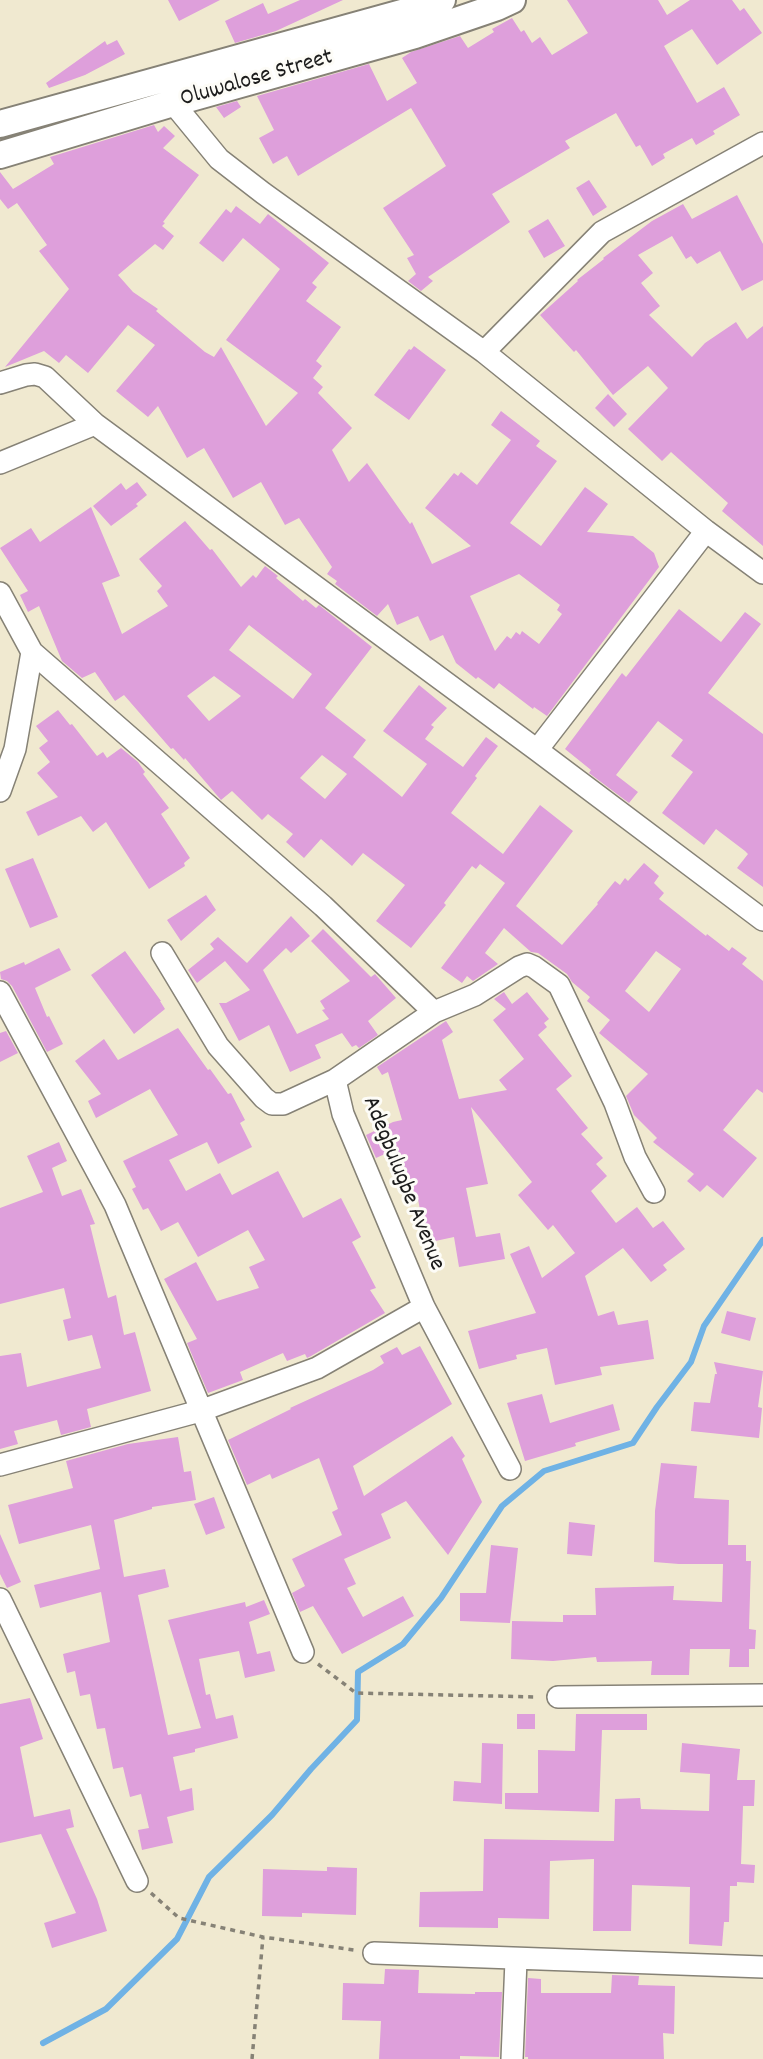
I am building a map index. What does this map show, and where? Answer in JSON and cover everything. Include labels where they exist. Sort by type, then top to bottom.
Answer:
[{"type":"street","name":"Oluwalose Street","points":[[0,124],[408,12],[442,0]]},
{"type":"street","name":"Oluwalose Street","points":[[0,155],[415,35],[512,0]]},
{"type":"street","points":[[173,103],[219,159],[263,194],[484,352],[706,531],[763,573]]},
{"type":"street","points":[[484,352],[602,232],[763,143]]},
{"type":"street","points":[[0,383],[26,375],[45,377],[95,424],[763,920]]},
{"type":"street","points":[[0,463],[95,424]]},
{"type":"street","points":[[537,750],[706,531]]},
{"type":"street","points":[[0,593],[32,652],[323,906],[434,1012]]},
{"type":"street","points":[[0,791],[15,749],[32,652]]},
{"type":"street","points":[[162,953],[218,1046],[272,1104],[283,1104],[334,1080],[434,1012],[475,995],[519,967],[527,964],[534,967],[559,985],[615,1103],[635,1157],[654,1192]]},
{"type":"street","points":[[0,992],[115,1205],[303,1652]]},
{"type":"street","name":"Adegbulugbe Avenue","points":[[334,1080],[343,1114],[424,1307],[510,1469]]},
{"type":"street","points":[[0,1465],[200,1410],[317,1368],[424,1307]]},
{"type":"street","points":[[0,1599],[137,1881]]},
{"type":"street","points":[[558,1697],[763,1695]]},
{"type":"street","points":[[374,1953],[763,1967]]},
{"type":"street","points":[[512,2059],[516,1960]]},
{"type":"path","points":[[303,1652],[356,1693],[558,1697]]},
{"type":"path","points":[[137,1881],[179,1917],[263,1937],[374,1953]]},
{"type":"path","points":[[252,2059],[263,1937]]},
{"type":"building","points":[[168,0],[220,0],[179,21]]},
{"type":"building","points":[[300,0],[343,0],[276,31],[235,43],[225,21],[263,3],[268,14]]},
{"type":"building","points":[[567,0],[658,0],[667,15],[690,0],[732,0],[740,11],[744,8],[762,33],[717,65],[692,29],[664,46],[697,103],[724,87],[740,115],[696,145],[692,138],[663,154],[665,158],[652,166],[640,145],[636,147],[616,113],[565,141],[570,148],[492,194],[510,222],[428,277],[433,281],[421,291],[408,281],[416,274],[407,258],[414,255],[383,208],[446,166],[411,108],[298,176],[287,156],[273,164],[259,138],[274,130],[257,96],[369,64],[387,101],[417,83],[402,58],[411,52],[460,36],[468,48],[494,32],[492,29],[512,18],[532,43],[540,37],[552,55],[588,33]]},
{"type":"building","points":[[117,40],[125,54],[85,75],[49,88],[46,83],[105,41],[107,45]]},
{"type":"building","points":[[237,101],[241,107],[224,118],[216,107]]},
{"type":"building","points":[[154,125],[158,132],[164,126],[175,136],[163,148],[199,175],[163,222],[165,223],[162,226],[174,236],[163,250],[155,244],[118,275],[133,292],[158,309],[156,311],[205,352],[214,357],[221,347],[266,426],[298,393],[226,340],[280,269],[243,238],[223,262],[199,243],[226,209],[231,213],[236,206],[260,224],[268,214],[329,263],[312,283],[317,287],[306,301],[341,327],[316,361],[322,366],[313,378],[323,387],[318,393],[352,428],[332,450],[349,482],[367,463],[410,524],[412,522],[432,564],[471,546],[425,508],[454,473],[458,476],[461,472],[477,485],[511,440],[491,425],[501,411],[540,441],[536,446],[557,461],[510,523],[541,546],[585,487],[608,504],[587,532],[633,536],[654,553],[659,567],[547,716],[534,707],[533,709],[499,683],[494,689],[478,677],[476,679],[456,663],[443,635],[430,641],[418,616],[397,625],[388,604],[377,616],[335,584],[337,581],[327,574],[332,567],[299,518],[285,525],[261,482],[233,498],[204,448],[187,458],[158,406],[148,417],[116,391],[155,345],[128,325],[88,373],[66,355],[59,363],[44,351],[5,367],[69,289],[39,251],[47,245],[17,203],[8,209],[0,199],[0,172],[13,189],[54,164],[50,157]],"holes":[[[519,574],[560,605],[557,610],[562,614],[539,644],[522,631],[520,635],[516,632],[511,639],[507,636],[495,651],[470,596]]]},
{"type":"building","points":[[589,180],[607,207],[593,216],[576,188]]},
{"type":"building","points":[[737,195],[763,244],[763,280],[742,291],[720,251],[697,264],[691,256],[686,259],[672,236],[638,255],[653,273],[641,283],[660,306],[649,315],[692,357],[705,343],[736,322],[747,339],[763,326],[763,546],[722,511],[728,503],[671,452],[662,461],[628,429],[668,388],[648,366],[613,395],[576,350],[574,352],[540,315],[603,258],[652,221],[683,204],[692,219]]},
{"type":"building","points":[[548,219],[565,246],[544,258],[528,231]]},
{"type":"building","points":[[414,346],[446,370],[409,420],[374,395]]},
{"type":"building","points":[[608,394],[627,414],[614,427],[595,408]]},
{"type":"building","points":[[137,482],[147,495],[136,504],[138,506],[111,526],[93,506],[121,483],[126,490]]},
{"type":"building","points":[[91,507],[120,576],[102,583],[122,634],[168,606],[157,591],[162,586],[139,559],[185,521],[210,550],[212,549],[241,587],[253,575],[256,578],[265,566],[303,601],[305,599],[316,608],[319,605],[372,647],[325,708],[366,740],[353,757],[402,797],[427,764],[383,731],[419,685],[447,708],[431,725],[434,727],[425,739],[463,767],[486,737],[498,746],[451,813],[503,854],[540,805],[573,831],[516,906],[562,945],[615,881],[620,885],[625,878],[628,881],[644,863],[659,876],[654,883],[664,893],[659,899],[706,936],[707,934],[729,951],[732,947],[747,958],[742,964],[763,981],[763,1093],[757,1089],[723,1130],[757,1158],[723,1198],[707,1185],[700,1192],[687,1181],[694,1174],[653,1142],[657,1138],[634,1115],[626,1096],[648,1074],[599,1033],[610,1020],[587,1001],[590,997],[572,982],[567,974],[538,953],[531,952],[504,928],[485,953],[498,964],[473,981],[467,976],[462,983],[441,968],[505,883],[480,864],[476,869],[472,866],[444,903],[446,905],[411,948],[376,921],[405,885],[363,853],[352,866],[321,839],[304,858],[286,842],[293,834],[268,814],[262,820],[232,791],[221,800],[185,758],[184,760],[171,749],[124,695],[115,701],[95,672],[82,678],[62,661],[39,606],[28,612],[20,595],[28,591],[0,548],[31,528],[40,542]],"holes":[[[249,625],[312,674],[293,699],[229,650]],[[214,676],[241,696],[209,721],[187,696]],[[322,755],[347,774],[325,799],[300,778]],[[656,951],[681,969],[649,1012],[625,991]]]},
{"type":"building","points":[[679,609],[721,642],[745,612],[761,624],[708,693],[763,734],[763,887],[737,868],[748,854],[716,829],[704,845],[662,813],[693,772],[671,756],[683,740],[658,721],[616,775],[638,792],[629,803],[589,773],[591,770],[565,749],[622,673],[626,677]]},
{"type":"building","points":[[58,710],[97,756],[103,752],[107,758],[121,748],[138,762],[145,772],[143,774],[169,808],[161,814],[190,858],[184,863],[185,866],[149,889],[106,822],[93,832],[81,816],[38,836],[26,812],[58,797],[37,773],[50,762],[39,748],[48,741],[36,726]]},
{"type":"building","points":[[33,858],[58,917],[30,928],[5,869]]},
{"type":"building","points":[[206,895],[216,910],[181,941],[167,920]]},
{"type":"building","points":[[291,916],[310,936],[291,953],[286,948],[263,970],[297,1034],[329,1019],[322,1010],[325,1009],[320,1001],[350,981],[311,941],[323,929],[371,977],[375,974],[396,998],[368,1021],[378,1035],[359,1048],[356,1045],[352,1047],[342,1033],[315,1045],[321,1058],[290,1072],[269,1025],[239,1041],[219,1003],[226,1003],[250,990],[225,961],[197,983],[188,970],[214,949],[210,944],[218,937],[247,963]]},
{"type":"building","points":[[59,948],[71,970],[35,988],[47,1017],[49,1016],[63,1044],[47,1052],[12,986],[1,979],[0,972],[24,962],[25,965]]},
{"type":"building","points":[[125,951],[165,1009],[134,1034],[91,975]]},
{"type":"building","points":[[504,992],[512,1004],[527,992],[549,1019],[544,1023],[547,1027],[538,1035],[572,1076],[556,1089],[588,1128],[581,1134],[603,1158],[596,1164],[607,1176],[591,1191],[616,1223],[637,1207],[653,1228],[663,1221],[685,1249],[663,1265],[667,1270],[651,1282],[623,1248],[585,1276],[598,1316],[614,1311],[618,1325],[648,1320],[654,1359],[600,1367],[602,1375],[555,1385],[547,1348],[516,1355],[517,1359],[479,1369],[468,1331],[536,1313],[510,1254],[529,1246],[542,1278],[575,1253],[553,1225],[548,1230],[518,1195],[532,1182],[471,1107],[488,1184],[466,1188],[476,1237],[500,1233],[505,1259],[459,1267],[454,1237],[426,1243],[418,1199],[407,1201],[396,1149],[376,1158],[366,1135],[402,1120],[388,1072],[382,1075],[377,1067],[446,1021],[453,1032],[442,1040],[459,1099],[507,1090],[499,1080],[524,1059],[493,1020],[506,1009],[494,999]]},
{"type":"building","points":[[178,1028],[208,1070],[210,1069],[228,1094],[231,1093],[245,1120],[240,1123],[252,1147],[218,1164],[207,1142],[169,1160],[186,1191],[220,1173],[232,1195],[278,1171],[303,1218],[341,1198],[361,1237],[352,1242],[376,1288],[370,1290],[385,1313],[307,1358],[305,1354],[287,1361],[283,1353],[240,1372],[243,1380],[208,1393],[187,1343],[197,1339],[164,1279],[196,1262],[217,1301],[259,1288],[249,1267],[265,1260],[248,1230],[198,1257],[178,1222],[161,1231],[148,1208],[143,1210],[132,1189],[136,1187],[123,1161],[178,1135],[150,1089],[96,1118],[88,1101],[101,1094],[75,1061],[104,1039],[118,1060]]},
{"type":"building","points":[[6,1031],[18,1053],[0,1062],[0,1033]]},
{"type":"building","points":[[59,1142],[67,1161],[52,1168],[62,1196],[81,1189],[95,1224],[90,1225],[108,1298],[116,1295],[124,1335],[135,1332],[151,1391],[87,1409],[91,1427],[61,1435],[57,1420],[14,1431],[18,1444],[0,1449],[0,1356],[21,1353],[27,1387],[101,1368],[92,1335],[68,1341],[63,1320],[71,1318],[64,1288],[0,1304],[0,1208],[43,1192],[27,1156]]},
{"type":"building","points":[[727,1311],[756,1318],[750,1341],[721,1333]]},
{"type":"building","points":[[420,1346],[452,1404],[353,1466],[364,1496],[452,1436],[465,1456],[462,1459],[482,1502],[448,1555],[406,1501],[381,1514],[391,1538],[344,1559],[356,1584],[347,1588],[363,1617],[403,1596],[414,1616],[342,1654],[313,1606],[300,1612],[292,1593],[305,1586],[292,1559],[342,1535],[332,1512],[338,1509],[319,1458],[272,1479],[270,1474],[247,1485],[228,1440],[373,1370],[384,1363],[380,1356],[397,1347],[402,1355]]},
{"type":"building","points":[[714,1362],[763,1371],[758,1407],[762,1408],[759,1438],[691,1431],[694,1402],[710,1403],[717,1374]]},
{"type":"building","points":[[542,1394],[550,1423],[613,1404],[620,1430],[525,1461],[507,1403]]},
{"type":"building","points":[[178,1437],[184,1472],[191,1471],[196,1500],[152,1507],[114,1520],[124,1577],[165,1569],[169,1587],[138,1595],[168,1735],[201,1728],[168,1620],[245,1602],[246,1607],[264,1600],[270,1614],[249,1622],[257,1654],[270,1651],[275,1671],[245,1678],[239,1651],[199,1659],[206,1695],[210,1694],[216,1719],[233,1715],[238,1738],[173,1757],[180,1791],[192,1788],[194,1810],[167,1817],[173,1843],[142,1850],[138,1830],[149,1828],[141,1794],[130,1797],[123,1767],[113,1769],[105,1728],[97,1729],[90,1694],[80,1696],[75,1671],[67,1673],[63,1654],[110,1642],[101,1592],[40,1608],[34,1585],[100,1569],[91,1525],[19,1544],[8,1505],[73,1488],[66,1461],[128,1444]]},
{"type":"building","points":[[661,1463],[697,1466],[694,1498],[729,1500],[728,1545],[746,1545],[746,1561],[751,1561],[749,1629],[756,1630],[755,1649],[749,1649],[749,1667],[729,1667],[730,1649],[690,1649],[689,1675],[651,1675],[652,1661],[597,1662],[596,1657],[553,1661],[511,1659],[512,1621],[563,1622],[563,1615],[596,1615],[595,1588],[674,1586],[673,1600],[722,1602],[723,1564],[654,1562],[655,1511]]},
{"type":"building","points":[[214,1497],[225,1528],[206,1535],[194,1504]]},
{"type":"building","points":[[569,1522],[595,1525],[592,1556],[567,1554]]},
{"type":"building","points":[[0,1534],[21,1582],[7,1588],[0,1574]]},
{"type":"building","points":[[491,1545],[518,1548],[510,1623],[460,1621],[460,1593],[486,1593]]},
{"type":"building","points":[[30,1698],[43,1739],[20,1747],[34,1817],[70,1809],[74,1827],[66,1829],[97,1899],[107,1931],[52,1948],[44,1923],[76,1913],[41,1834],[0,1843],[0,1704]]},
{"type":"building","points":[[517,1714],[535,1714],[535,1729],[517,1729]]},
{"type":"building","points":[[576,1714],[647,1714],[647,1730],[602,1730],[599,1812],[505,1809],[505,1793],[538,1793],[538,1750],[575,1751]]},
{"type":"building","points":[[482,1743],[503,1744],[502,1804],[453,1801],[454,1781],[481,1783]]},
{"type":"building","points":[[682,1743],[740,1749],[737,1780],[755,1780],[754,1806],[743,1806],[741,1864],[755,1865],[754,1883],[737,1882],[737,1886],[730,1886],[729,1922],[724,1922],[722,1946],[689,1944],[690,1887],[632,1885],[631,1931],[593,1931],[594,1859],[550,1861],[549,1919],[498,1918],[498,1928],[419,1927],[420,1892],[483,1891],[484,1839],[614,1841],[615,1799],[640,1798],[641,1809],[709,1811],[710,1774],[680,1772]]},
{"type":"building","points":[[327,1867],[357,1868],[356,1915],[302,1913],[302,1917],[262,1916],[263,1869],[327,1871]]},
{"type":"building","points":[[385,1969],[419,1970],[418,1993],[502,1992],[499,2057],[379,2059],[381,2021],[342,2020],[343,1983],[384,1984]]},
{"type":"building","points":[[612,1975],[639,1976],[638,1985],[675,1986],[674,2034],[663,2033],[664,2059],[525,2057],[528,1978],[541,1979],[541,1993],[611,1993]]},
{"type":"waterway","points":[[43,2043],[106,2009],[177,1939],[209,1877],[272,1815],[357,1720],[358,1672],[403,1644],[441,1598],[502,1506],[544,1471],[633,1443],[691,1362],[704,1326],[763,1240]]}]
